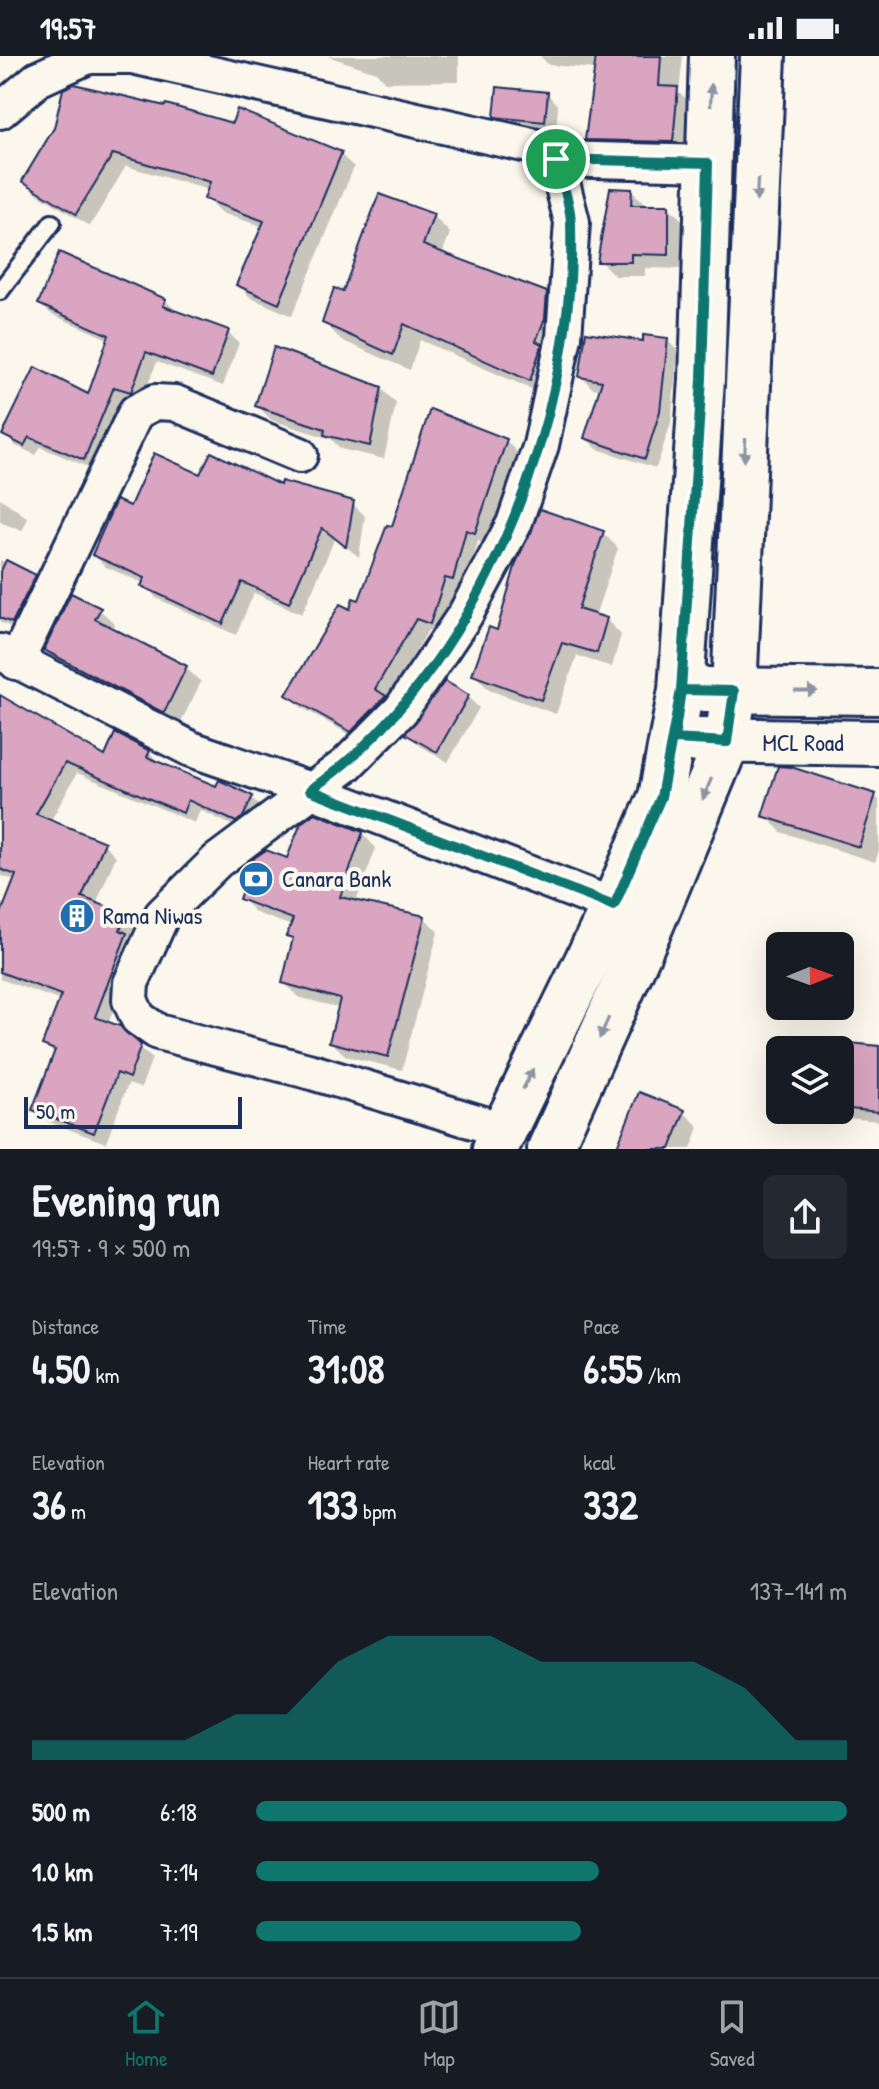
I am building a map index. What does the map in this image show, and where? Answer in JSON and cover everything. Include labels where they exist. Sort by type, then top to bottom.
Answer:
[{"type":"main road","points":[[499,1140],[614,906],[661,797],[674,739],[681,690],[702,379],[712,56]]},
{"type":"main road","points":[[550,1149],[651,925],[727,742],[734,691],[763,56]]},
{"type":"main road","points":[[681,690],[879,692]]},
{"type":"main road","name":"MCL Road","points":[[674,739],[879,743]]},
{"type":"street","points":[[0,111],[38,79],[88,56],[132,56],[260,71],[537,147],[556,159],[708,163]]},
{"type":"street","points":[[499,1140],[312,1072],[158,1032],[138,1018],[130,1000],[131,983],[162,915],[217,861],[346,765],[401,710],[465,615],[514,524],[541,445],[564,337],[572,222],[556,159]]},
{"type":"street","points":[[300,455],[175,403],[155,402],[136,412],[8,657],[191,749],[310,790],[614,906]]},
{"type":"lane","points":[[0,291],[52,223]]},
{"type":"building","points":[[596,56],[661,56],[659,86],[678,87],[673,142],[585,140]]},
{"type":"building","points":[[74,84],[166,104],[232,123],[237,109],[342,152],[279,304],[236,285],[264,221],[204,199],[210,182],[113,154],[76,214],[22,181],[54,128],[63,89]]},
{"type":"building","points":[[497,87],[548,92],[545,122],[494,117]]},
{"type":"building","points":[[610,188],[632,189],[631,205],[669,205],[669,255],[631,254],[631,262],[597,262]]},
{"type":"building","points":[[379,194],[434,214],[423,245],[547,292],[545,318],[536,341],[542,344],[530,381],[404,324],[393,355],[322,323],[334,288],[343,291]]},
{"type":"building","points":[[59,252],[166,299],[163,306],[229,330],[212,377],[146,352],[131,392],[114,387],[84,460],[29,437],[24,446],[2,435],[35,367],[88,394],[109,335],[38,304]]},
{"type":"building","points":[[586,332],[643,341],[643,335],[668,338],[660,411],[645,459],[584,438],[602,381],[579,377]]},
{"type":"building","points":[[274,347],[382,387],[370,446],[324,435],[325,429],[255,406]]},
{"type":"building","points":[[430,409],[507,439],[475,533],[466,530],[453,580],[445,578],[430,624],[416,619],[375,689],[386,696],[351,732],[286,695],[340,604],[350,609],[353,598],[359,600],[387,525],[392,526]]},
{"type":"building","points":[[211,452],[280,485],[281,481],[354,501],[346,547],[322,528],[289,603],[242,582],[223,624],[141,586],[145,578],[92,555],[116,500],[130,506],[154,453],[200,474]]},
{"type":"building","points":[[540,509],[604,531],[578,609],[607,618],[597,653],[562,643],[541,700],[472,675],[489,627],[497,630],[516,563]]},
{"type":"building","points":[[6,560],[36,575],[12,623],[0,618],[0,573]]},
{"type":"building","points":[[71,593],[101,608],[95,619],[187,666],[164,713],[44,650]]},
{"type":"building","points":[[445,681],[469,695],[437,752],[405,734]]},
{"type":"building","points":[[0,695],[105,756],[115,733],[150,751],[147,757],[216,786],[219,780],[253,796],[243,817],[236,822],[188,800],[183,813],[65,763],[36,814],[105,842],[82,897],[126,914],[120,930],[127,933],[95,1017],[120,1026],[141,1045],[129,1078],[117,1073],[94,1133],[32,1110],[55,1050],[42,1045],[61,995],[0,972],[0,916],[16,875],[0,869]]},
{"type":"building","points":[[778,766],[791,767],[876,794],[859,847],[762,816]]},
{"type":"building","points":[[315,813],[363,832],[340,897],[425,916],[388,1057],[329,1042],[340,999],[282,983],[293,938],[286,936],[293,919],[239,899],[254,858],[266,850],[287,858],[301,823]]},
{"type":"building","points":[[854,1043],[879,1046],[879,1112],[854,1109]]},
{"type":"building","points":[[639,1092],[685,1110],[670,1149],[616,1149]]},
{"type":"place","name":"Canara Bank","points":[[256,879]]},
{"type":"place","name":"Rama Niwas","points":[[77,916]]},
{"type":"route","points":[[556,159],[572,222],[564,337],[541,445],[514,524],[465,615],[401,710],[346,765],[310,790],[614,906],[661,797],[681,690],[734,691],[727,742],[674,739],[681,690],[702,379],[708,163],[556,159]]}]
